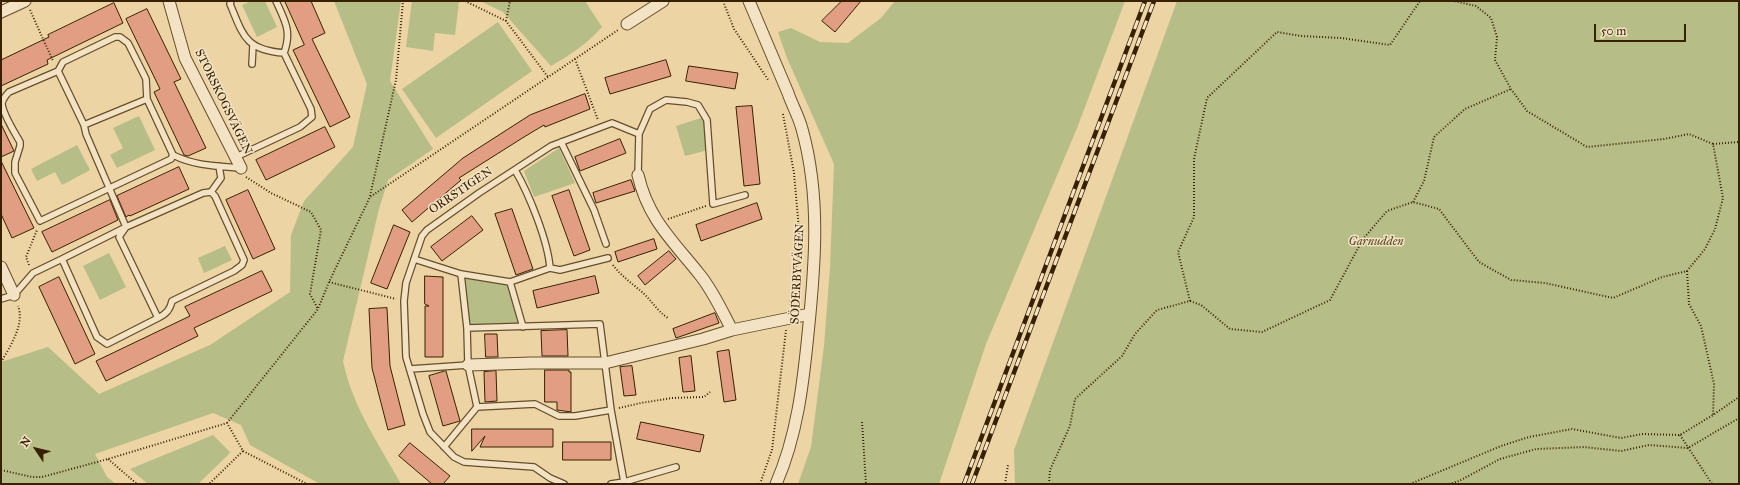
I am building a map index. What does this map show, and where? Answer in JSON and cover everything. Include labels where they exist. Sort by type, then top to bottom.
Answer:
[{"type":"street","name":"STORSKOGSVÄGEN","points":[[169,1],[185,58],[241,168]]},
{"type":"street","points":[[627,24],[663,1]]},
{"type":"street","name":"SÖDERBYVÄGEN","points":[[749,1],[802,129],[812,176],[815,236],[804,376],[792,440],[785,463],[776,484]]},
{"type":"street","points":[[1,12],[27,4]]},
{"type":"street","points":[[638,175],[642,194],[657,223],[700,275],[716,299],[732,330]]},
{"type":"street","points":[[1,267],[14,295]]},
{"type":"street","points":[[468,365],[605,363],[680,345],[732,330],[810,314]]},
{"type":"lane","points":[[231,1],[230,4],[244,38],[253,45],[275,52],[284,53]]},
{"type":"lane","points":[[236,157],[300,127],[312,117],[311,109],[284,53],[287,43],[288,29],[276,1]]},
{"type":"lane","points":[[173,155],[171,159],[40,221],[15,173],[15,162],[20,142],[2,104],[9,92],[58,71],[63,62],[116,37],[120,37],[128,43],[146,79],[147,99],[173,155],[192,162],[241,168]]},
{"type":"lane","points":[[252,64],[253,45]]},
{"type":"lane","points":[[58,71],[84,125],[126,227]]},
{"type":"lane","points":[[84,125],[147,99]]},
{"type":"lane","points":[[638,175],[639,134],[650,109],[666,100],[698,105],[707,120],[712,204],[745,195]]},
{"type":"lane","name":"ORRSTIGEN","points":[[564,484],[550,478],[534,468],[464,462],[454,457],[430,432],[406,357],[404,301],[406,283],[422,236],[427,230],[479,193],[551,146],[612,122],[639,134]]},
{"type":"lane","points":[[561,142],[594,210],[606,244]]},
{"type":"lane","points":[[1,299],[14,295],[33,273],[126,227],[203,193],[211,192],[221,178],[219,166]]},
{"type":"lane","points":[[515,170],[524,187],[549,255],[550,268]]},
{"type":"lane","points":[[62,259],[97,337],[107,344],[165,314],[172,301],[242,265],[244,260],[215,196],[211,192]]},
{"type":"lane","points":[[126,227],[120,237],[158,318]]},
{"type":"lane","points":[[414,259],[461,274],[510,282],[550,268],[560,270],[608,258]]},
{"type":"lane","points":[[461,274],[467,328],[468,365],[477,407]]},
{"type":"lane","points":[[510,282],[523,327]]},
{"type":"lane","points":[[467,328],[600,324],[611,410],[624,482]]},
{"type":"lane","points":[[410,368],[468,365]]},
{"type":"lane","points":[[444,447],[477,407],[535,404],[559,416],[575,416],[611,410]]},
{"type":"lane","points":[[612,484],[676,467]]},
{"type":"path","points":[[1,470],[32,477],[42,477],[108,459],[226,423],[318,309],[329,282],[370,197],[396,80],[403,1]]},
{"type":"path","points":[[465,1],[506,21],[548,77]]},
{"type":"path","points":[[506,21],[510,1]]},
{"type":"path","points":[[723,1],[734,29],[766,74],[772,86]]},
{"type":"path","points":[[1190,301],[1178,252],[1194,217],[1194,159],[1207,98],[1277,32],[1301,36],[1341,38],[1390,45],[1420,1]]},
{"type":"path","points":[[1454,1],[1476,6],[1491,18],[1497,38],[1495,60],[1527,112],[1587,147],[1664,139],[1689,134],[1713,144],[1739,142]]},
{"type":"path","points":[[27,4],[58,71]]},
{"type":"path","points":[[370,197],[627,24]]},
{"type":"path","points":[[575,59],[598,120],[596,128]]},
{"type":"path","points":[[1413,202],[1424,180],[1434,137],[1465,108],[1512,89]]},
{"type":"path","points":[[760,484],[772,450],[788,319],[800,241],[794,173],[783,112]]},
{"type":"path","points":[[1049,484],[1050,470],[1070,426],[1075,399],[1122,356],[1135,334],[1157,310],[1190,301],[1201,305],[1230,329],[1262,332],[1330,300],[1363,240],[1387,211],[1413,202],[1439,209],[1479,262],[1511,280],[1545,283],[1613,298],[1662,277],[1688,271],[1705,249],[1715,229],[1723,198],[1713,144]]},
{"type":"path","points":[[241,168],[243,175],[271,193],[311,212],[321,230],[310,294],[318,309]]},
{"type":"path","points":[[657,223],[712,204]]},
{"type":"path","points":[[26,257],[40,221]]},
{"type":"path","points":[[608,258],[617,271],[644,294],[659,313],[668,318]]},
{"type":"path","points":[[1688,271],[1689,304],[1701,326],[1714,384],[1713,415]]},
{"type":"path","points":[[329,282],[404,301]]},
{"type":"path","points":[[1,362],[12,344],[19,325],[20,310],[14,295]]},
{"type":"path","points":[[611,410],[641,402],[672,398],[704,397],[710,392]]},
{"type":"path","points":[[1410,484],[1501,446],[1529,437],[1572,429],[1621,438],[1642,434],[1680,435],[1739,397]]},
{"type":"path","points":[[1449,484],[1459,481],[1500,459],[1536,449],[1584,447],[1621,451],[1649,445],[1688,448],[1739,418]]},
{"type":"path","points":[[862,422],[866,484]]},
{"type":"path","points":[[226,423],[243,451],[307,484]]},
{"type":"path","points":[[1680,435],[1712,484]]},
{"type":"path","points":[[209,484],[243,451]]},
{"type":"path","points":[[108,459],[137,484]]},
{"type":"path","points":[[1006,484],[1008,465]]},
{"type":"green space","points":[[251,1],[265,1],[277,27],[257,37],[242,5]]},
{"type":"green space","points":[[334,1],[401,1],[390,81],[433,149],[388,180],[379,209],[343,361],[353,394],[367,424],[401,484],[320,484],[250,445],[241,425],[213,413],[95,454],[107,477],[116,484],[1,484],[1,362],[48,347],[99,394],[210,345],[290,292],[291,235],[304,201],[353,147],[367,84]]},
{"type":"green space","points":[[412,1],[459,2],[455,35],[435,33],[433,51],[406,47]]},
{"type":"green space","points":[[480,1],[585,1],[602,27],[578,49],[551,66],[503,12]]},
{"type":"green space","points":[[895,1],[1125,1],[1077,128],[986,344],[939,484],[798,484],[811,447],[824,346],[830,268],[834,164],[787,58],[778,32],[791,28],[820,42],[848,43],[881,18]]},
{"type":"green space","name":"Garnudden","points":[[1177,1],[1739,1],[1739,484],[1015,484],[1014,450]]},
{"type":"green space","points":[[498,22],[532,71],[436,138],[402,89]]},
{"type":"green space","points":[[139,116],[155,150],[117,168],[110,155],[123,148],[113,128]]},
{"type":"green space","points":[[704,117],[708,150],[685,156],[676,126]]},
{"type":"green space","points":[[77,145],[90,170],[62,185],[55,172],[37,181],[31,169]]},
{"type":"green space","points":[[559,148],[575,183],[534,197],[524,171]]},
{"type":"green space","points":[[225,246],[232,260],[204,273],[198,258]]},
{"type":"green space","points":[[109,253],[126,287],[100,300],[83,266]]},
{"type":"green space","points":[[461,274],[510,282],[523,327],[467,328]]},
{"type":"green space","points":[[213,435],[230,452],[198,484],[148,484],[130,469]]},
{"type":"building","points":[[285,1],[311,1],[325,33],[312,39],[350,117],[330,127],[293,50],[304,45]]},
{"type":"building","points":[[842,1],[861,1],[835,32],[822,21]]},
{"type":"building","points":[[114,3],[123,23],[47,60],[48,64],[1,86],[1,60]]},
{"type":"building","points":[[147,9],[181,79],[174,82],[206,148],[188,156],[184,155],[154,92],[160,89],[126,19]]},
{"type":"building","points":[[666,60],[671,76],[610,94],[605,78]]},
{"type":"building","points":[[689,66],[738,73],[735,89],[686,81]]},
{"type":"building","points":[[585,94],[590,109],[545,127],[544,125],[459,178],[461,180],[412,222],[402,210],[463,158],[530,115]]},
{"type":"building","points":[[752,106],[760,184],[744,186],[736,107]]},
{"type":"building","points":[[1,124],[14,151],[1,157]]},
{"type":"building","points":[[325,127],[335,147],[266,180],[256,160]]},
{"type":"building","points":[[620,139],[626,153],[580,171],[575,157]]},
{"type":"building","points":[[1,161],[34,228],[12,238],[1,214]]},
{"type":"building","points":[[179,167],[189,189],[126,217],[117,196]]},
{"type":"building","points":[[631,180],[635,191],[596,203],[593,193]]},
{"type":"building","points":[[248,190],[275,249],[253,259],[226,200]]},
{"type":"building","points":[[569,190],[590,250],[574,256],[552,196]]},
{"type":"building","points":[[110,200],[118,220],[52,252],[42,232]]},
{"type":"building","points":[[757,203],[762,219],[701,241],[696,225]]},
{"type":"building","points":[[512,209],[533,269],[516,275],[495,214]]},
{"type":"building","points":[[472,216],[483,230],[442,261],[431,247]]},
{"type":"building","points":[[394,225],[410,232],[387,289],[371,283]]},
{"type":"building","points":[[654,239],[657,249],[618,262],[615,252]]},
{"type":"building","points":[[669,251],[676,259],[645,285],[638,276]]},
{"type":"building","points":[[262,271],[272,291],[194,328],[198,336],[106,381],[96,361],[190,316],[185,307]]},
{"type":"building","points":[[425,276],[443,277],[443,357],[425,357],[425,306],[429,306],[425,304]]},
{"type":"building","points":[[595,276],[599,293],[537,308],[533,291]]},
{"type":"building","points":[[59,277],[95,354],[75,364],[39,287]]},
{"type":"building","points":[[387,308],[390,366],[405,425],[388,430],[372,368],[369,309]]},
{"type":"building","points":[[715,313],[719,323],[676,338],[673,329]]},
{"type":"building","points":[[567,330],[568,356],[542,356],[541,331]]},
{"type":"building","points":[[485,334],[497,334],[498,357],[486,357]]},
{"type":"building","points":[[729,350],[736,400],[724,402],[717,352]]},
{"type":"building","points":[[691,356],[695,391],[683,392],[679,358]]},
{"type":"building","points":[[632,366],[636,395],[624,396],[620,367]]},
{"type":"building","points":[[545,370],[569,370],[569,372],[571,372],[571,412],[557,410],[557,402],[545,402]]},
{"type":"building","points":[[446,371],[460,421],[443,426],[429,376]]},
{"type":"building","points":[[496,371],[497,401],[485,402],[484,372]]},
{"type":"building","points":[[641,422],[704,435],[700,452],[637,439]]},
{"type":"building","points":[[472,429],[553,429],[553,447],[480,447],[485,436],[472,451]]},
{"type":"building","points":[[563,442],[611,442],[611,460],[563,460]]},
{"type":"building","points":[[410,443],[450,476],[443,484],[432,484],[399,456]]},
{"type":"railway","points":[[964,484],[1145,1]]},
{"type":"railway","points":[[972,484],[1154,1]]}]
